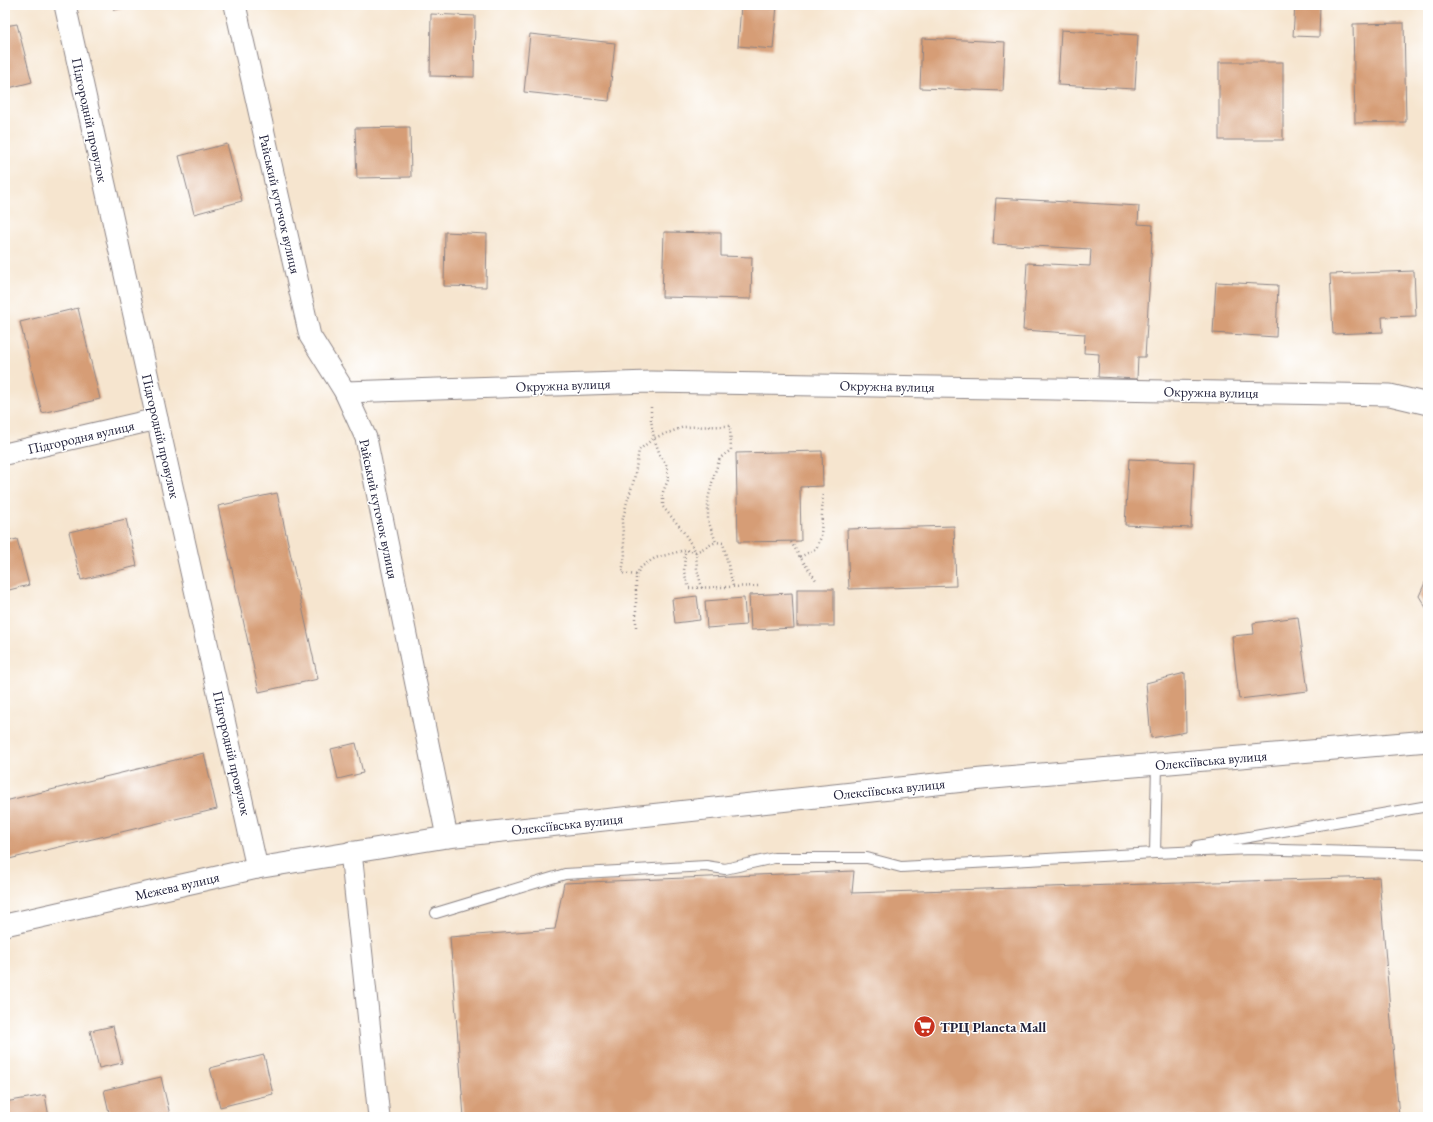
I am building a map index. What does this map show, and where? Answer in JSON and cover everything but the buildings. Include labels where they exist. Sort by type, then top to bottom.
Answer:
[{"type":"street","name":"Підгородній провулок","points":[[65,5],[258,868]]},
{"type":"street","name":"Райський куточок вулиця","points":[[235,5],[310,336],[345,392],[366,438],[447,837]]},
{"type":"street","name":"Окружна вулиця","points":[[345,392],[650,382],[1390,395],[1428,404]]},
{"type":"street","name":"Підгородня вулиця","points":[[5,454],[157,419]]},
{"type":"street","name":"Олексіївська вулиця","points":[[351,852],[447,837],[982,779],[1428,741]]},
{"type":"street","name":"Межева вулиця","points":[[5,924],[258,868],[351,852]]},
{"type":"street","points":[[351,852],[379,1117]]},
{"type":"lane","points":[[1155,853],[1157,764]]},
{"type":"lane","points":[[1155,853],[1428,806]]},
{"type":"lane","points":[[436,913],[566,874],[706,866],[725,869],[774,858],[867,858],[901,867],[1251,849],[1428,854]]},
{"type":"path","points":[[650,382],[651,420],[654,438],[660,455],[667,466],[668,480],[663,492],[663,507],[681,528],[696,552],[697,569],[702,588]]},
{"type":"path","points":[[636,575],[622,573],[625,554],[622,522],[634,480],[639,450],[654,438],[684,427],[730,426],[731,450],[720,458],[708,499],[708,520],[716,542]]},
{"type":"path","points":[[800,557],[816,549],[821,537],[823,490]]},
{"type":"path","points":[[636,627],[636,575],[641,567],[654,558],[684,550],[696,552],[716,542],[723,543],[733,586]]},
{"type":"path","points":[[791,542],[816,580]]},
{"type":"path","points":[[684,550],[684,572],[689,588],[761,586]]},
{"type":"place","name":"ТРЦ Planeta Mall","points":[[924,1027]]}]
